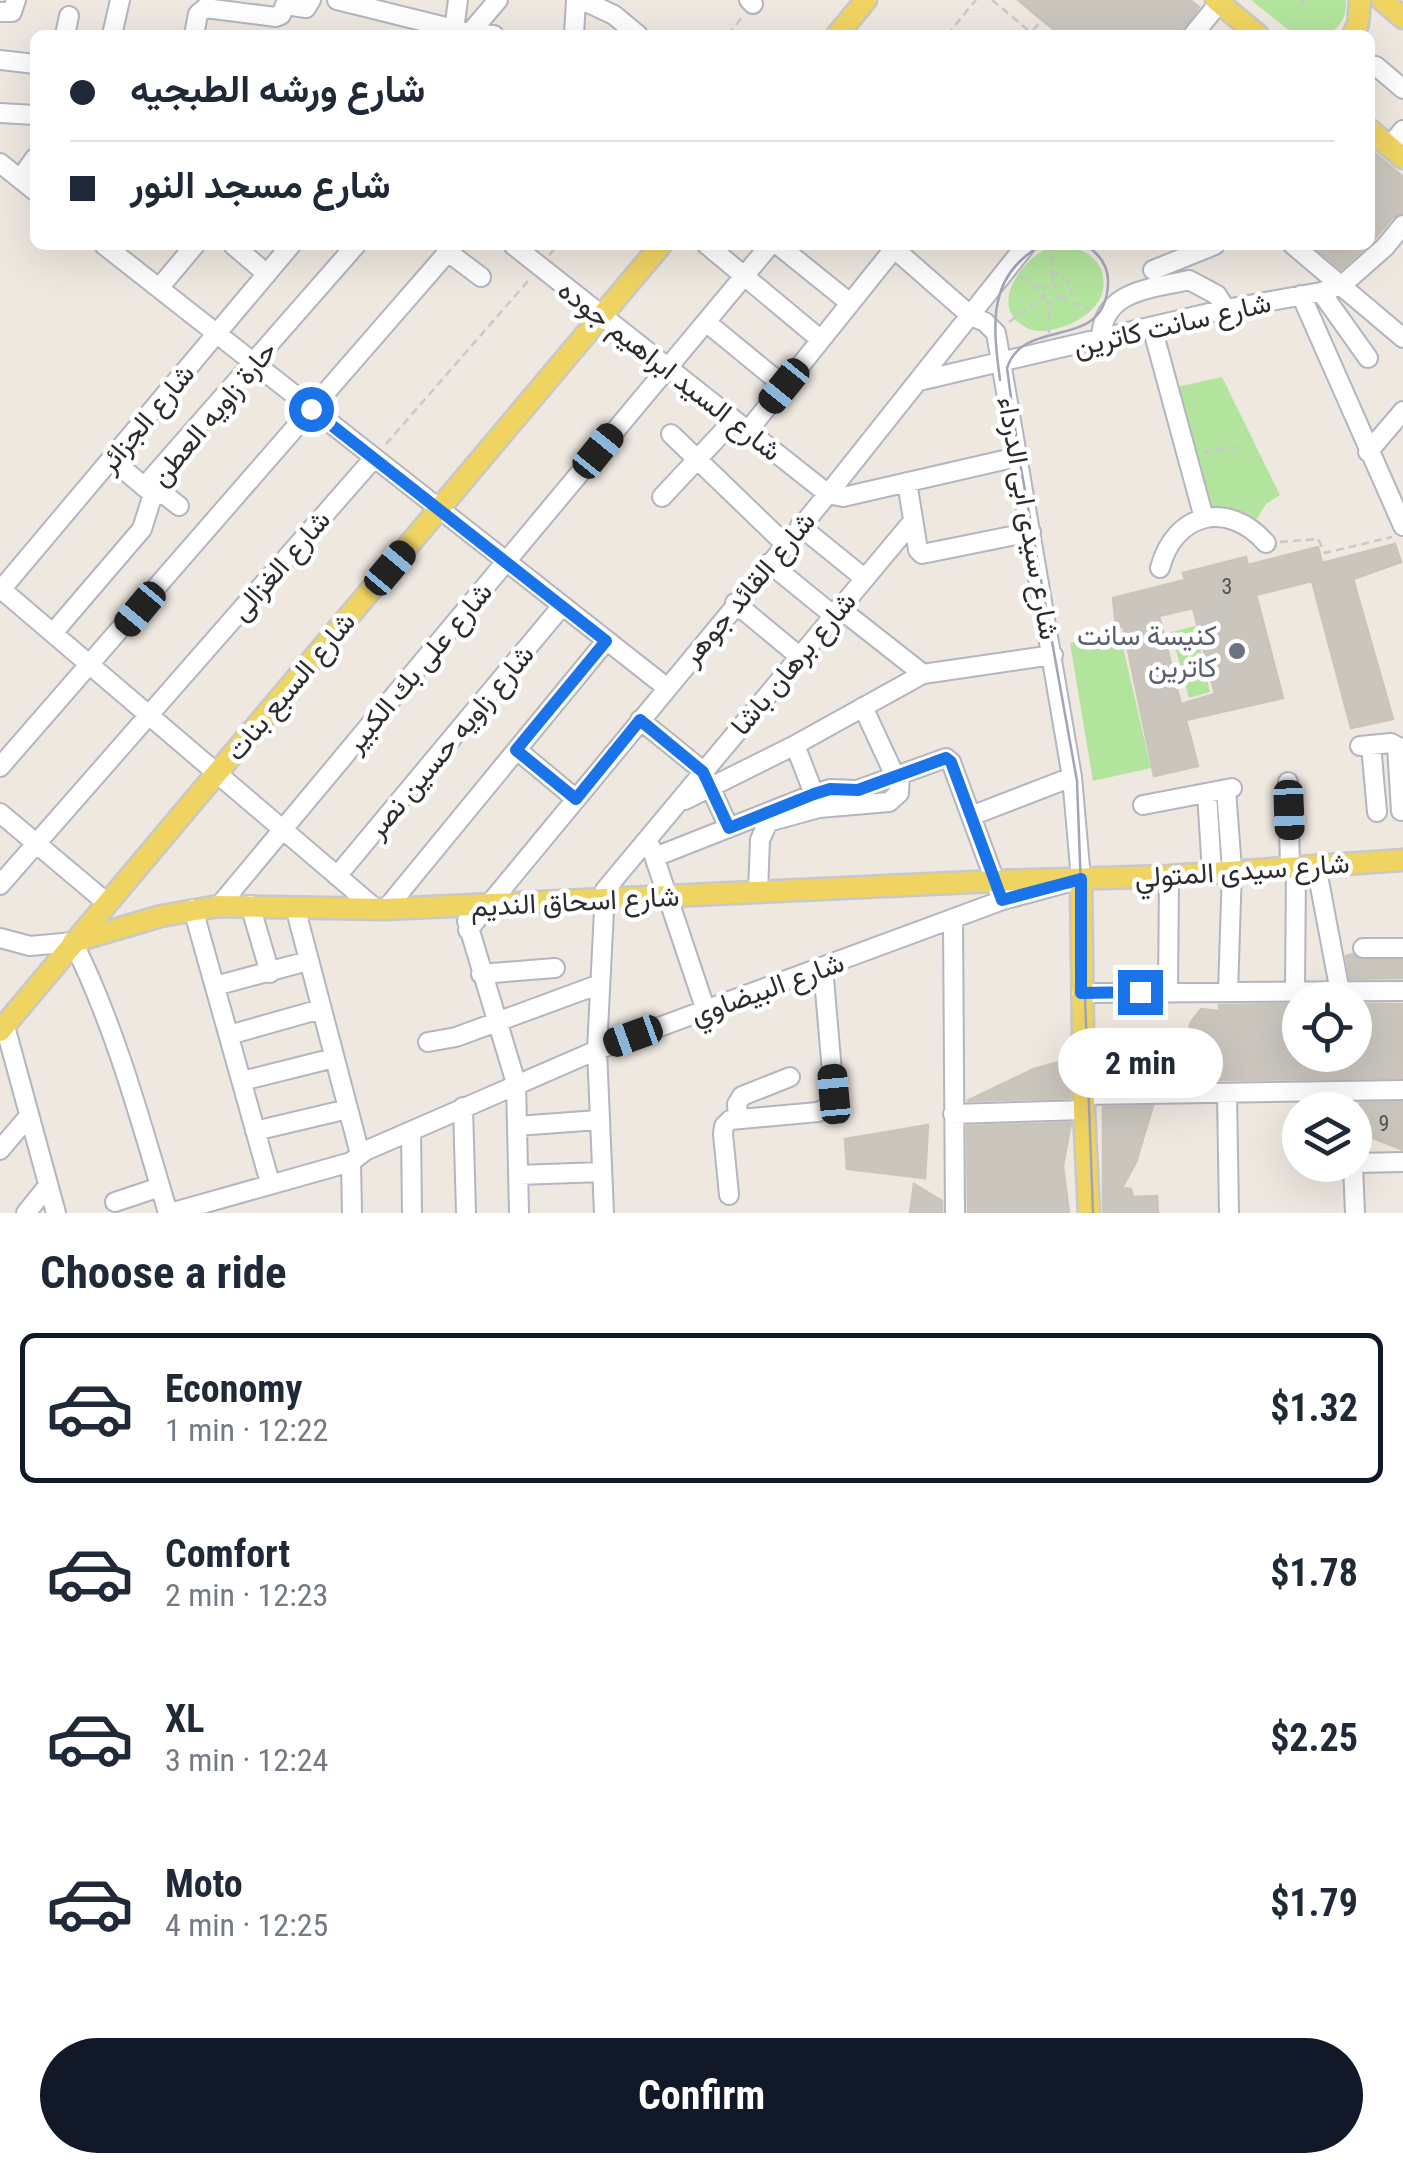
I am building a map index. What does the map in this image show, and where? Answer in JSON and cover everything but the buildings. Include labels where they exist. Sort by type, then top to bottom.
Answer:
[{"type":"main road","points":[[841,30],[866,0]]},
{"type":"main road","points":[[1355,30],[1360,0]]},
{"type":"main road","points":[[1382,0],[1403,18]]},
{"type":"main road","points":[[1218,1],[1252,30]]},
{"type":"main road","points":[[1375,133],[1398,145]]},
{"type":"main road","name":"شارع السبع بنات","points":[[2,1029],[656,250]]},
{"type":"main road","name":"شارع سيدى المتولي","points":[[1081,879],[1403,860]]},
{"type":"main road","name":"شارع اسحاق النديم","points":[[73,942],[193,909],[219,906],[381,909],[758,892],[998,890],[1081,879]]},
{"type":"main road","name":"شارع سيدى ابى الدرداء","points":[[1081,879],[1081,993],[1090,1213]]},
{"type":"street","points":[[0,12],[12,12],[16,0]]},
{"type":"street","points":[[113,30],[119,0]]},
{"type":"street","points":[[195,30],[198,14],[205,8],[247,6],[276,17],[285,5],[306,8],[311,0]]},
{"type":"street","points":[[338,0],[411,9],[457,30]]},
{"type":"street","points":[[458,0],[463,30]]},
{"type":"street","points":[[467,30],[498,0]]},
{"type":"street","points":[[576,30],[586,1],[630,30]]},
{"type":"street","points":[[1197,30],[1218,1]]},
{"type":"street","points":[[0,60],[30,63]]},
{"type":"street","points":[[1376,66],[1403,89]]},
{"type":"street","points":[[0,113],[30,115]]},
{"type":"street","points":[[0,163],[28,185]]},
{"type":"street","name":"شارع سانت كاترين","points":[[1378,241],[1403,225]]},
{"type":"street","points":[[117,250],[216,334],[666,687]]},
{"type":"street","points":[[159,288],[191,250]]},
{"type":"street","points":[[239,250],[267,274]]},
{"type":"street","name":"شارع الجزائر","points":[[1,590],[287,250]]},
{"type":"street","name":"حارة زاويه العطن","points":[[54,634],[142,529],[149,491],[352,250]]},
{"type":"street","points":[[0,767],[91,666],[444,250]]},
{"type":"street","points":[[446,250],[481,277]]},
{"type":"street","name":"شارع السيد ابراهيم جوده","points":[[519,250],[828,494]]},
{"type":"street","points":[[713,250],[820,340]]},
{"type":"street","name":"شارع على بك الكبير","points":[[219,906],[766,250]]},
{"type":"street","points":[[784,250],[850,303]]},
{"type":"street","points":[[662,497],[698,460],[784,386],[891,250]]},
{"type":"street","points":[[898,250],[971,316],[996,333]]},
{"type":"street","name":"شارع القائد جوهر","points":[[468,930],[828,494],[1022,250]]},
{"type":"street","points":[[1106,338],[1104,318],[1114,302],[1154,274],[1205,250]]},
{"type":"street","points":[[1299,250],[1403,338]]},
{"type":"street","name":"شارع سانت كاترين","points":[[919,381],[1221,310],[1321,292],[1342,284],[1370,250]]},
{"type":"street","points":[[1154,274],[1204,286],[1217,296],[1221,310]]},
{"type":"street","points":[[1106,338],[1115,319],[1129,306],[1192,292],[1221,310]]},
{"type":"street","points":[[1321,292],[1368,358]]},
{"type":"street","points":[[1300,296],[1403,526]]},
{"type":"street","points":[[706,322],[784,386]]},
{"type":"street","points":[[1152,327],[1204,518]]},
{"type":"street","name":"شارع سيدى ابى الدرداء","points":[[996,333],[1072,776],[1081,879]]},
{"type":"street","points":[[1368,452],[1403,411]]},
{"type":"street","points":[[671,434],[785,544]]},
{"type":"street","name":"شارع الغزالى","points":[[0,884],[374,458]]},
{"type":"street","points":[[828,494],[843,496],[1017,458]]},
{"type":"street","points":[[111,460],[149,491],[165,495],[178,506]]},
{"type":"street","points":[[907,482],[918,550],[922,554],[1031,532]]},
{"type":"street","points":[[1160,568],[1174,536],[1204,518],[1222,516],[1239,520],[1266,543]]},
{"type":"street","name":"شارع برهان باشا","points":[[707,779],[800,656],[913,521]]},
{"type":"street","points":[[800,526],[864,578]]},
{"type":"street","points":[[769,564],[924,674]]},
{"type":"street","points":[[1,590],[381,909],[606,641]]},
{"type":"street","points":[[735,603],[800,656]]},
{"type":"street","name":"شارع زاويه حسين نصر","points":[[338,876],[562,606]]},
{"type":"street","points":[[604,1213],[597,1050],[604,901],[609,883],[675,804],[707,779],[795,745],[924,674],[1053,655]]},
{"type":"street","points":[[758,892],[760,840],[768,822],[819,808],[889,802],[899,793],[897,775],[863,707]]},
{"type":"street","points":[[640,720],[707,779],[729,828]]},
{"type":"street","points":[[1391,742],[1397,746],[1402,811],[1371,813],[1366,746],[1391,742]]},
{"type":"street","points":[[795,745],[814,794]]},
{"type":"street","points":[[516,750],[576,799]]},
{"type":"street","points":[[655,857],[814,794],[830,789],[858,790],[943,758],[949,759],[998,890]]},
{"type":"street","points":[[971,816],[1072,776]]},
{"type":"street","points":[[1288,782],[1301,866],[1337,982]]},
{"type":"street","points":[[1143,805],[1229,789],[1222,871],[1228,992]]},
{"type":"street","points":[[1206,793],[1222,871]]},
{"type":"street","points":[[0,813],[107,904]]},
{"type":"street","points":[[648,837],[706,1010]]},
{"type":"street","points":[[1296,982],[1301,866]]},
{"type":"street","points":[[1168,992],[1169,876]]},
{"type":"street","name":"شارع البيضاوي","points":[[169,1213],[355,1158],[597,1050],[953,918],[998,890]]},
{"type":"street","points":[[250,905],[270,974]]},
{"type":"street","points":[[466,906],[468,930],[516,1083],[519,1213]]},
{"type":"street","points":[[295,907],[348,1108],[355,1158],[352,1213]]},
{"type":"street","points":[[193,909],[270,1183]]},
{"type":"street","points":[[953,918],[955,1213]]},
{"type":"street","points":[[4,946],[73,942],[90,976],[169,1213]]},
{"type":"street","points":[[1363,948],[1403,948]]},
{"type":"street","points":[[215,986],[308,961]]},
{"type":"street","points":[[481,974],[554,968]]},
{"type":"street","points":[[729,1195],[724,1126],[738,1118],[818,1112],[832,1105],[823,968]]},
{"type":"street","points":[[428,1042],[456,1037],[600,984]]},
{"type":"street","points":[[1372,991],[1403,991]]},
{"type":"street","points":[[1081,993],[1282,992]]},
{"type":"street","points":[[229,1035],[321,1010]]},
{"type":"street","points":[[2,1029],[22,1124],[56,1213]]},
{"type":"street","points":[[242,1082],[334,1058]]},
{"type":"street","points":[[738,1118],[737,1104],[742,1096],[790,1077]]},
{"type":"street","points":[[1372,1096],[1403,1090]]},
{"type":"street","points":[[953,1114],[1227,1094],[1282,1097]]},
{"type":"street","points":[[1227,1094],[1229,1213]]},
{"type":"street","points":[[463,1107],[466,1213]]},
{"type":"street","points":[[256,1131],[348,1108]]},
{"type":"street","points":[[0,1118],[22,1124]]},
{"type":"street","points":[[517,1126],[598,1120]]},
{"type":"street","points":[[0,1150],[22,1124]]},
{"type":"street","points":[[411,1132],[412,1213]]},
{"type":"street","points":[[1372,1163],[1403,1162]]},
{"type":"street","points":[[518,1174],[602,1172]]},
{"type":"street","points":[[1354,1182],[1355,1213]]},
{"type":"street","points":[[26,1213],[47,1187]]},
{"type":"street","points":[[115,1202],[160,1187]]},
{"type":"path","points":[[950,30],[976,0]]},
{"type":"path","points":[[992,0],[1028,30]]},
{"type":"path","points":[[1036,30],[1042,20]]},
{"type":"path","points":[[374,458],[554,250]]},
{"type":"path","points":[[1051,250],[1052,282],[1060,296],[1104,318]]},
{"type":"path","points":[[1052,271],[1068,282],[1074,300]]},
{"type":"path","points":[[1007,272],[1041,290],[1049,304],[1052,351]]},
{"type":"path","points":[[1041,290],[1052,282]]},
{"type":"path","points":[[996,333],[1044,296]]},
{"type":"path","points":[[1049,304],[1060,296]]},
{"type":"path","points":[[1186,454],[1239,447]]},
{"type":"path","points":[[1266,543],[1318,539],[1325,553],[1403,534]]},
{"type":"green space","points":[[1251,0],[1346,0],[1342,20],[1334,30],[1289,30]]},
{"type":"green space","points":[[1079,250],[1090,256],[1101,269],[1103,290],[1093,309],[1083,317],[1060,328],[1036,331],[1015,319],[1009,295],[1021,270],[1043,251]]},
{"type":"green space","points":[[1222,377],[1280,495],[1266,504],[1256,520],[1234,509],[1208,507],[1177,387]]},
{"type":"green space","points":[[1195,626],[1210,692],[1189,698],[1171,632]]},
{"type":"green space","points":[[1120,634],[1151,768],[1093,781],[1070,643]]},
{"type":"tram line","points":[[1000,380],[997,304],[1011,272],[1034,250]]},
{"type":"tram line","points":[[1091,250],[1107,272],[1103,305],[1093,319],[1079,327],[1030,342],[1016,352],[1007,368],[1019,457],[1077,781],[1093,1213]]},
{"type":"place","name":"كنيسة سانت كاترين","points":[[1237,651]]},
{"type":"route","points":[[311,409],[606,641],[516,750],[576,799],[640,720],[703,772],[729,828],[814,794],[830,789],[858,790],[946,758],[951,762],[1002,900],[1081,879],[1081,993],[1140,992]]}]
